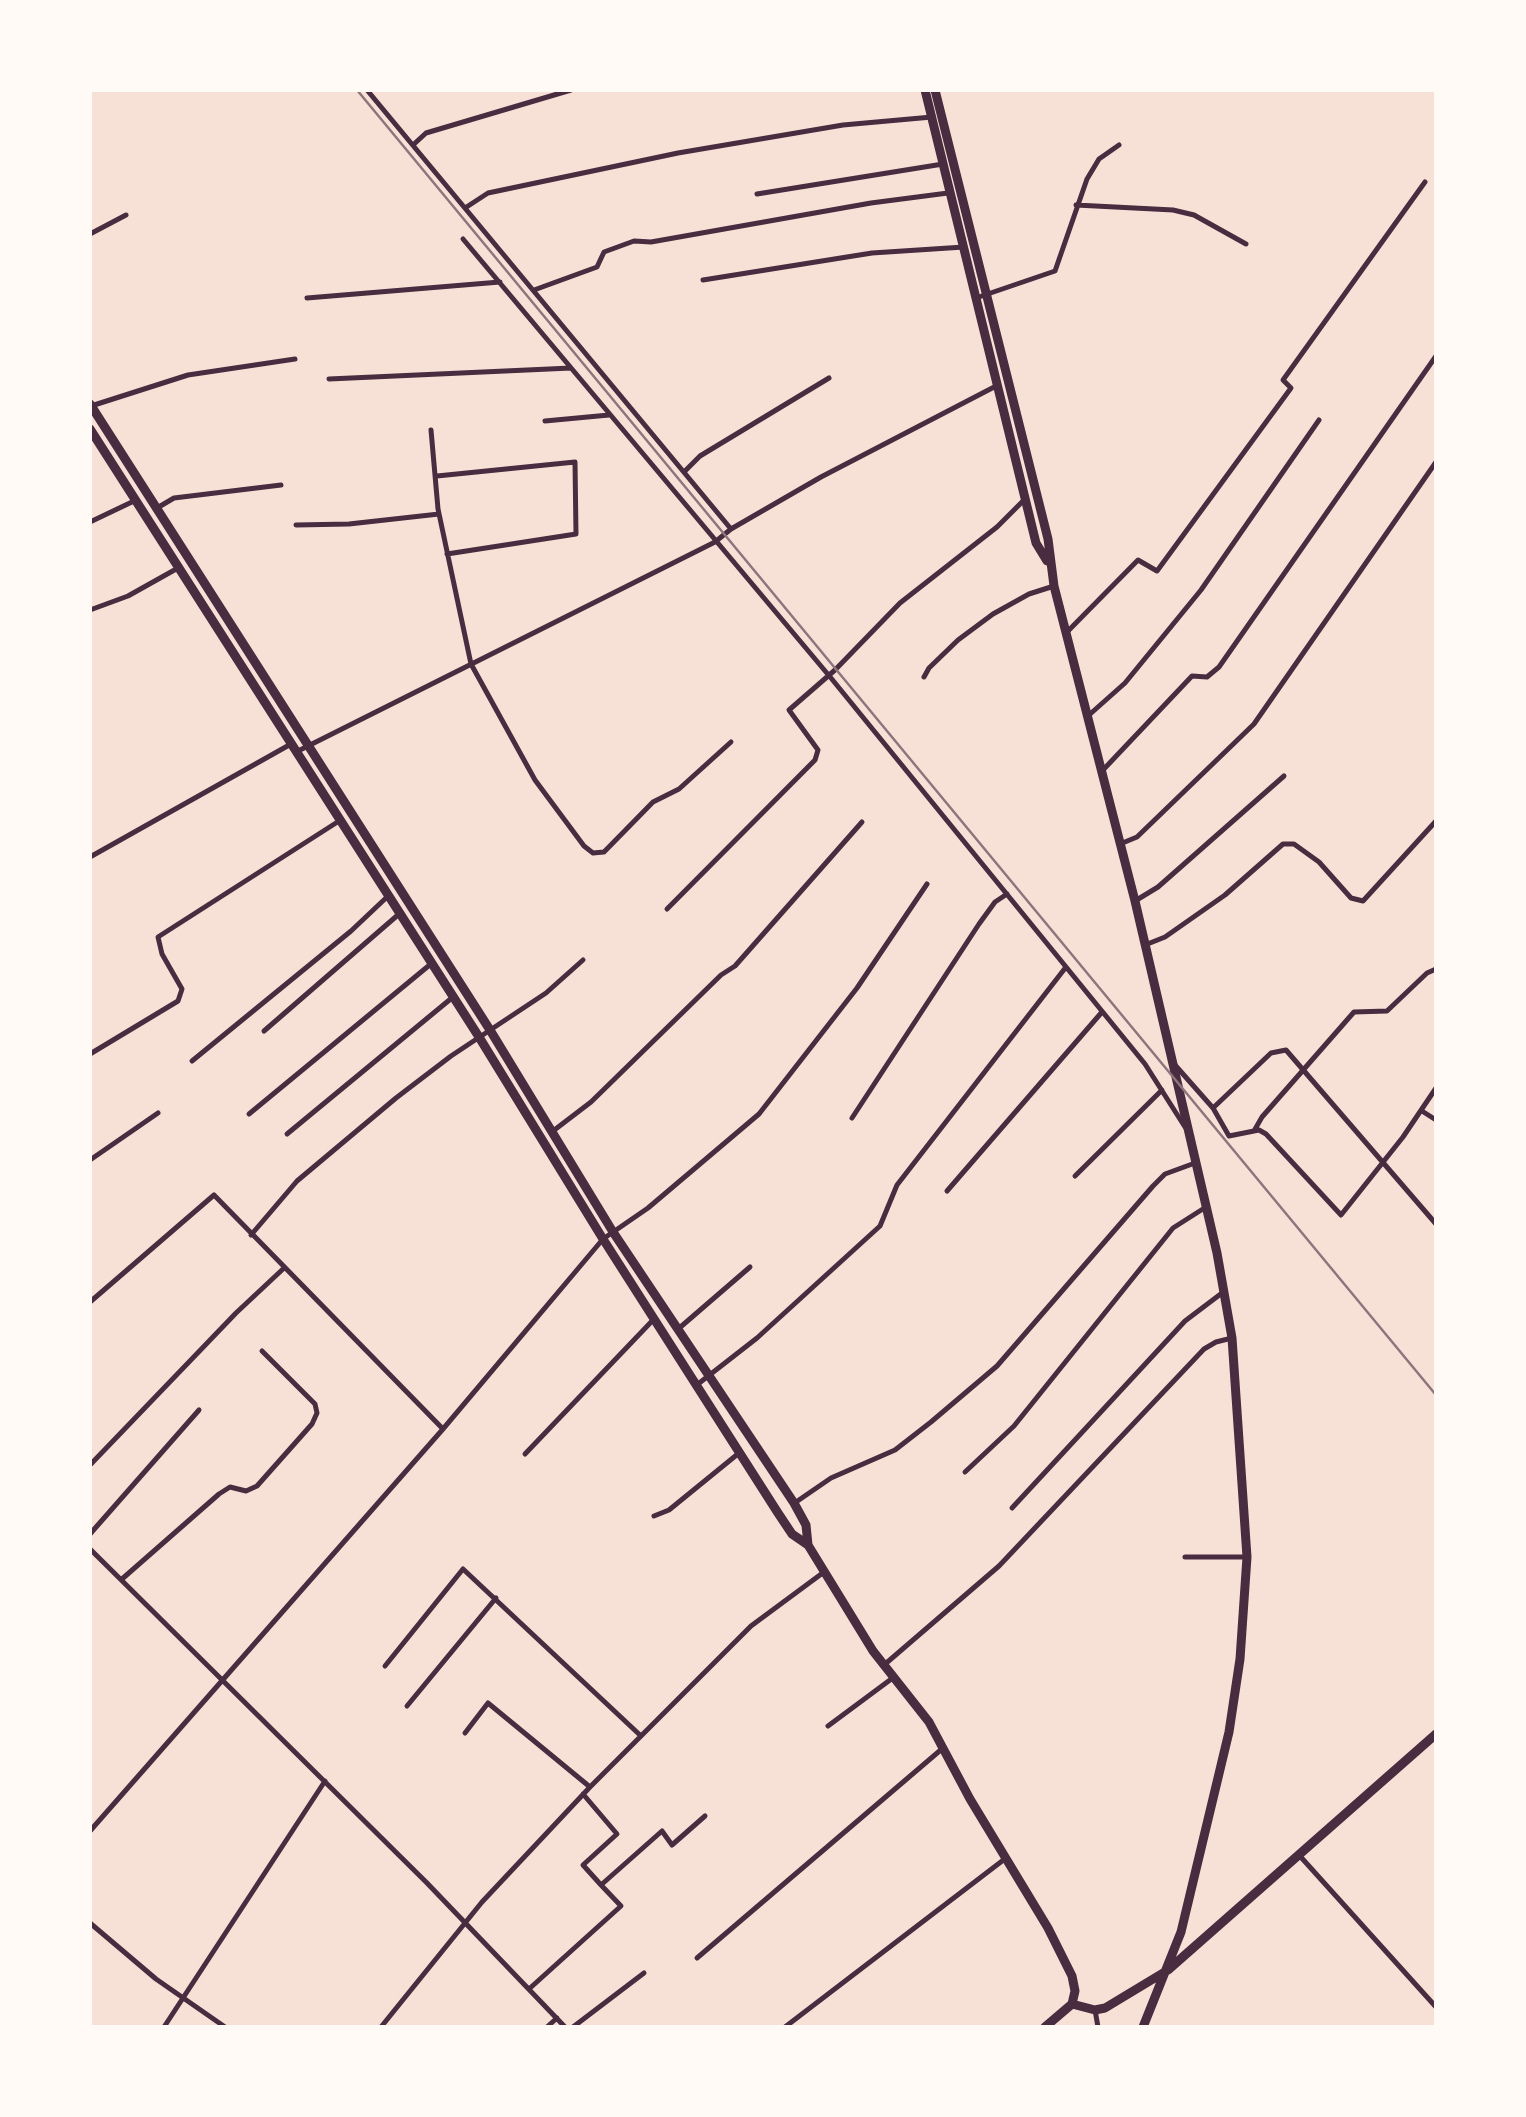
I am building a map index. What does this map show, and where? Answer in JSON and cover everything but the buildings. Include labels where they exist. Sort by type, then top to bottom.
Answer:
[{"type":"main road","points":[[926,90],[964,248],[1010,379],[1048,538],[1054,586],[1146,945],[1232,1338],[1247,1557],[1245,1613],[1229,1732],[1192,1888],[1168,1970],[1143,2027]]},
{"type":"main road","points":[[936,90],[1025,498],[1036,544],[1049,563]]},
{"type":"main road","points":[[90,405],[490,1030],[614,1232],[794,1503],[806,1525],[808,1545]]},
{"type":"main road","points":[[90,429],[792,1534],[808,1545],[884,1665],[929,1722],[1072,1976],[1072,2004],[1045,2027]]},
{"type":"main road","points":[[1072,2004],[1095,2010],[1115,2004],[1168,1970],[1436,1734]]},
{"type":"street","points":[[367,90],[731,529]]},
{"type":"street","points":[[413,146],[426,134],[571,90]]},
{"type":"street","points":[[465,208],[488,193],[678,153],[843,125],[932,118]]},
{"type":"street","points":[[982,295],[1055,272],[1076,205],[1099,159],[1120,146]]},
{"type":"street","points":[[757,194],[943,164]]},
{"type":"street","points":[[1066,633],[1138,560],[1157,570],[1290,388],[1283,380],[1425,182]]},
{"type":"street","points":[[533,290],[597,267],[604,252],[634,241],[650,242],[951,193]]},
{"type":"street","points":[[1076,205],[1173,210],[1194,216],[1246,244]]},
{"type":"street","points":[[90,234],[126,215]]},
{"type":"street","points":[[463,239],[829,675],[1102,1012],[1162,1090],[1187,1130]]},
{"type":"street","points":[[703,280],[872,253],[964,248]]},
{"type":"street","points":[[307,298],[500,282]]},
{"type":"street","points":[[1101,772],[1192,676],[1208,677],[1219,668],[1436,356]]},
{"type":"street","points":[[90,405],[188,374],[295,359]]},
{"type":"street","points":[[329,379],[571,368]]},
{"type":"street","points":[[684,472],[700,456],[829,378]]},
{"type":"street","points":[[90,856],[294,748],[308,746],[714,542],[821,478],[1010,379]]},
{"type":"street","points":[[544,421],[609,414]]},
{"type":"street","points":[[1086,717],[1125,682],[1200,590],[1319,420]]},
{"type":"street","points":[[432,430],[439,514],[471,664],[535,780],[593,853],[604,852],[653,802],[678,789],[731,742]]},
{"type":"street","points":[[436,476],[575,462],[576,534],[447,554]]},
{"type":"street","points":[[1120,844],[1137,837],[1254,724],[1436,462]]},
{"type":"street","points":[[156,508],[174,498],[282,485]]},
{"type":"street","points":[[667,909],[814,760],[818,750],[789,710],[900,602],[997,527],[1025,498]]},
{"type":"street","points":[[90,522],[134,501]]},
{"type":"street","points":[[296,525],[439,514]]},
{"type":"street","points":[[90,610],[128,596],[178,568]]},
{"type":"street","points":[[924,677],[928,668],[958,640],[993,614],[1028,594],[1054,586]]},
{"type":"street","points":[[1135,901],[1158,887],[1284,776]]},
{"type":"street","points":[[90,1054],[178,1001],[182,988],[162,954],[158,936],[339,821]]},
{"type":"street","points":[[1146,945],[1165,937],[1225,895],[1283,844],[1294,844],[1318,862],[1352,898],[1363,901],[1436,821]]},
{"type":"street","points":[[553,1131],[591,1102],[722,975],[736,966],[862,822]]},
{"type":"street","points":[[90,1830],[443,1429],[603,1239],[675,1186],[760,1114],[857,988],[927,884]]},
{"type":"street","points":[[852,1118],[979,924],[1006,894]]},
{"type":"street","points":[[192,1061],[352,931],[389,895]]},
{"type":"street","points":[[264,1031],[399,914]]},
{"type":"street","points":[[251,1235],[298,1181],[396,1098],[479,1036],[546,993],[583,960]]},
{"type":"street","points":[[249,1114],[432,963]]},
{"type":"street","points":[[697,1384],[757,1338],[880,1226],[897,1185],[1066,967]]},
{"type":"street","points":[[1254,1131],[1354,1012],[1387,1011],[1436,969]]},
{"type":"street","points":[[288,1134],[453,997]]},
{"type":"street","points":[[947,1191],[1102,1012]]},
{"type":"street","points":[[1213,1108],[1272,1053],[1286,1050],[1436,1224]]},
{"type":"street","points":[[1173,1063],[1213,1108],[1229,1136],[1254,1131],[1266,1134],[1341,1215],[1436,1088]]},
{"type":"street","points":[[1075,1176],[1162,1090]]},
{"type":"street","points":[[1422,1111],[1436,1120]]},
{"type":"street","points":[[90,1160],[158,1112]]},
{"type":"street","points":[[794,1503],[831,1478],[895,1450],[932,1422],[998,1366],[1165,1174],[1195,1163]]},
{"type":"street","points":[[90,1302],[214,1195],[443,1429]]},
{"type":"street","points":[[965,1472],[1014,1426],[1173,1228],[1206,1207]]},
{"type":"street","points":[[677,1330],[750,1267]]},
{"type":"street","points":[[90,1465],[236,1313],[284,1269]]},
{"type":"street","points":[[1012,1508],[1185,1321],[1225,1292]]},
{"type":"street","points":[[525,1454],[655,1318]]},
{"type":"street","points":[[884,1665],[1030,1536],[1204,1349],[1232,1338]]},
{"type":"street","points":[[122,1579],[219,1494],[230,1488],[246,1492],[257,1486],[312,1424],[318,1413],[315,1404],[262,1351]]},
{"type":"street","points":[[90,1534],[199,1410]]},
{"type":"street","points":[[654,1516],[669,1510],[740,1452]]},
{"type":"street","points":[[90,1548],[565,2027]]},
{"type":"street","points":[[1184,1557],[1247,1557]]},
{"type":"street","points":[[386,1666],[464,1569],[641,1736]]},
{"type":"street","points":[[381,2027],[482,1902],[583,1794],[750,1626],[824,1571]]},
{"type":"street","points":[[408,1706],[496,1598]]},
{"type":"street","points":[[828,1726],[894,1677]]},
{"type":"street","points":[[465,1733],[488,1703],[590,1787]]},
{"type":"street","points":[[696,1958],[943,1748]]},
{"type":"street","points":[[164,2027],[325,1781]]},
{"type":"street","points":[[529,1989],[621,1906],[583,1865],[617,1834],[583,1794]]},
{"type":"street","points":[[602,1885],[662,1831],[672,1845],[705,1816]]},
{"type":"street","points":[[1299,1856],[1436,2007]]},
{"type":"street","points":[[784,2027],[1006,1858]]},
{"type":"street","points":[[90,1923],[182,1998],[225,2027]]},
{"type":"street","points":[[573,2027],[644,1973]]},
{"type":"street","points":[[1095,2010],[1098,2027]]},
{"type":"street","points":[[547,2027],[556,2018]]},
{"type":"railway","points":[[357,90],[1436,1395]]}]
